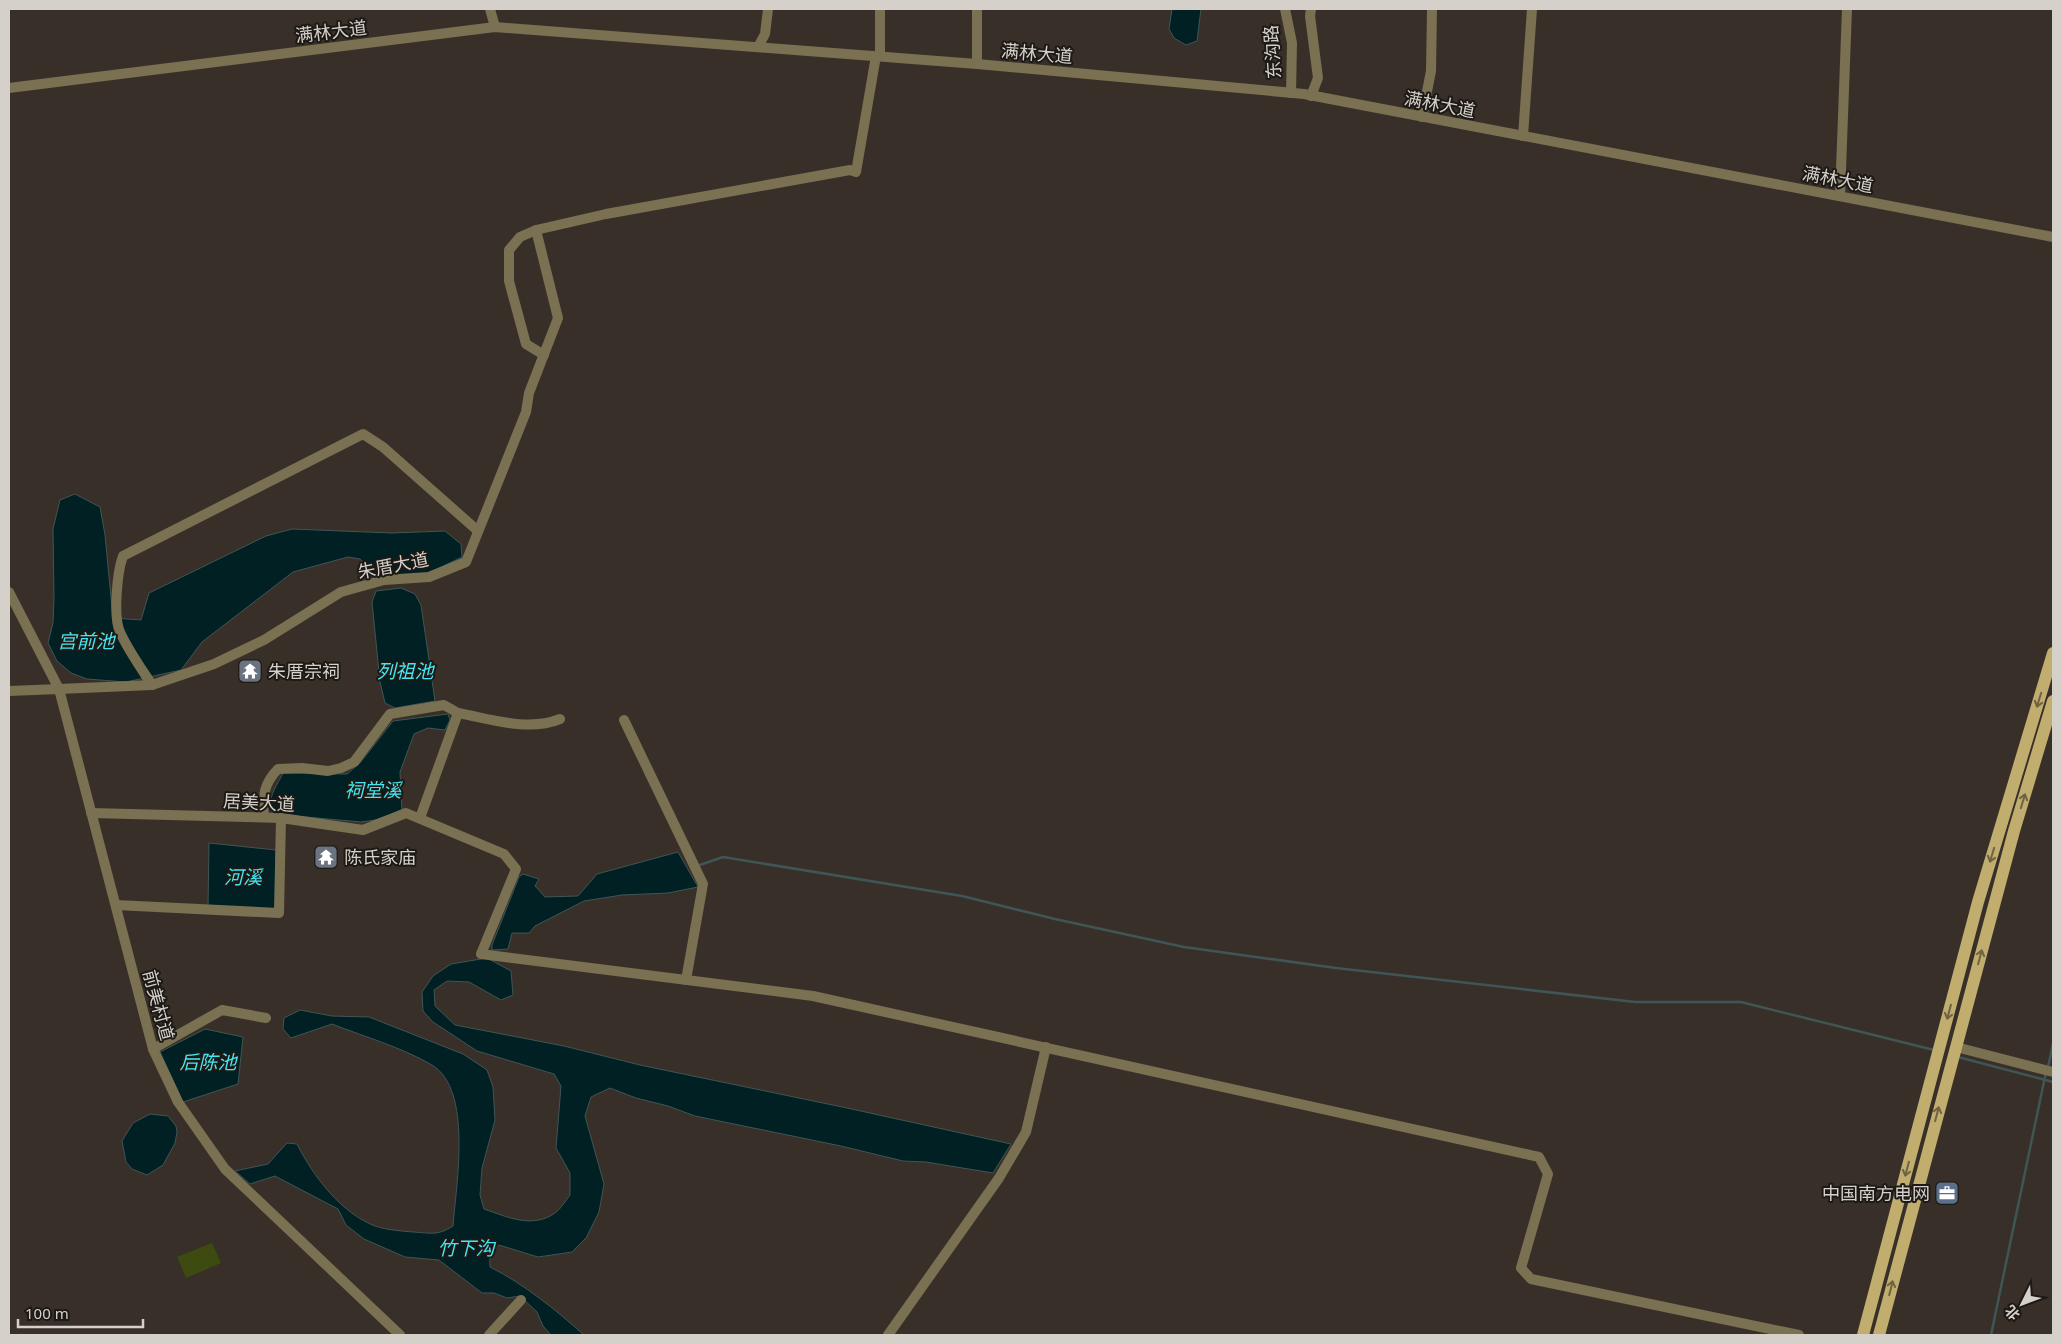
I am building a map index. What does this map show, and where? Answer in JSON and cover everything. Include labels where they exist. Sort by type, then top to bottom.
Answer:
[{"type":"main road","points":[[1863,1335],[1978,902],[2053,653]]},
{"type":"main road","points":[[1879,1335],[2014,831],[2053,702]]},
{"type":"street","points":[[490,9],[495,27]]},
{"type":"street","points":[[758,47],[765,34],[768,9]]},
{"type":"street","points":[[546,352],[526,344],[509,281],[509,250],[520,237],[536,230],[606,214],[850,170],[856,172],[878,56],[880,9]]},
{"type":"street","points":[[977,9],[978,64]]},
{"type":"street","name":"东沟路","points":[[1285,9],[1292,43],[1291,93]]},
{"type":"street","points":[[1311,9],[1310,16],[1318,78],[1311,96]]},
{"type":"street","points":[[1422,117],[1431,71],[1432,9]]},
{"type":"street","points":[[1523,136],[1532,9]]},
{"type":"street","points":[[1840,196],[1847,9]]},
{"type":"street","name":"满林大道","points":[[9,88],[495,27],[978,64],[1291,93],[2053,237]]},
{"type":"street","name":"朱厝大道","points":[[9,691],[152,685],[214,664],[264,640],[341,592],[384,580],[429,577],[466,562],[526,412],[529,393],[558,318],[536,230]]},
{"type":"street","points":[[152,685],[119,630],[116,592],[119,568],[123,556],[363,434],[383,447],[478,531]]},
{"type":"street","name":"前美村道","points":[[9,592],[59,689],[153,1049],[178,1102],[226,1169],[400,1335]]},
{"type":"street","points":[[264,817],[262,800],[264,791],[270,777],[278,769],[302,768],[328,771],[354,762],[390,714],[444,705],[458,713],[534,726],[548,724],[560,719]]},
{"type":"street","points":[[458,713],[420,818],[504,854],[516,869],[481,954],[812,996],[1539,1157],[1548,1174],[1522,1268],[1531,1279],[1799,1335]]},
{"type":"street","points":[[624,720],[703,884],[686,980]]},
{"type":"street","name":"居美大道","points":[[91,813],[281,818],[363,830],[406,813],[420,818]]},
{"type":"street","points":[[116,905],[279,913],[281,818]]},
{"type":"street","points":[[153,1049],[222,1010],[266,1018]]},
{"type":"street","points":[[1956,1047],[2049,1071]]},
{"type":"street","points":[[888,1335],[999,1178],[1026,1132],[1046,1048]]},
{"type":"street","points":[[489,1335],[521,1300]]},
{"type":"green space","points":[[212,1243],[221,1263],[186,1278],[177,1257]]},
{"type":"water","points":[[1172,9],[1201,9],[1197,41],[1186,45],[1174,38],[1169,29]]},
{"type":"water","name":"宫前池","points":[[75,494],[100,507],[105,535],[113,618],[141,620],[149,593],[266,536],[292,529],[392,533],[445,531],[461,544],[462,557],[429,573],[377,578],[372,570],[360,559],[348,557],[293,572],[202,642],[181,670],[126,682],[87,679],[71,673],[57,661],[48,643],[53,623],[53,529],[60,500]]},
{"type":"water","name":"列祖池","points":[[401,588],[415,594],[421,605],[435,701],[395,708],[385,703],[380,682],[372,602],[376,591]]},
{"type":"water","name":"祠堂溪","points":[[448,714],[450,720],[445,730],[428,728],[414,734],[400,772],[402,811],[375,820],[361,822],[273,814],[270,804],[271,798],[283,773],[347,774],[360,763],[393,721]]},
{"type":"water","name":"河溪","points":[[209,843],[276,850],[275,910],[208,906]]},
{"type":"water","points":[[678,852],[698,887],[668,893],[622,895],[584,901],[535,926],[529,933],[512,933],[508,949],[492,950],[492,945],[519,877],[523,874],[539,879],[535,886],[545,897],[578,896],[597,874]]},
{"type":"water","name":"竹下沟","points":[[487,958],[511,971],[513,995],[501,1000],[469,982],[447,981],[434,990],[435,1006],[455,1025],[564,1046],[640,1065],[1011,1144],[993,1173],[926,1162],[903,1161],[841,1146],[695,1116],[610,1088],[591,1097],[585,1116],[604,1184],[599,1212],[586,1238],[572,1252],[538,1257],[499,1245],[490,1257],[490,1267],[515,1281],[539,1298],[584,1335],[551,1335],[543,1326],[537,1312],[520,1296],[507,1298],[494,1293],[482,1293],[439,1260],[405,1257],[364,1239],[346,1225],[338,1209],[275,1176],[250,1184],[235,1171],[268,1164],[287,1143],[297,1144],[311,1168],[329,1192],[363,1220],[384,1228],[424,1233],[438,1233],[453,1226],[459,1140],[453,1095],[445,1077],[432,1065],[420,1059],[332,1024],[291,1038],[283,1029],[284,1018],[300,1010],[332,1016],[369,1017],[463,1054],[487,1070],[493,1087],[495,1120],[482,1168],[480,1195],[484,1209],[511,1218],[529,1221],[547,1218],[557,1211],[570,1195],[570,1173],[556,1148],[561,1086],[554,1074],[477,1051],[433,1022],[423,1011],[422,992],[433,976],[451,964]]},
{"type":"water","name":"后陈池","points":[[205,1029],[243,1037],[238,1084],[183,1102],[160,1052]]},
{"type":"water","points":[[150,1114],[168,1116],[176,1126],[177,1132],[175,1143],[163,1165],[147,1175],[132,1169],[126,1162],[122,1141],[133,1123]]},
{"type":"waterway","points":[[697,866],[723,857],[962,896],[1055,919],[1184,947],[1336,968],[1635,1002],[1741,1002],[1934,1050]]},
{"type":"waterway","points":[[2048,1067],[2053,1044]]},
{"type":"waterway","points":[[1958,1057],[2053,1082]]},
{"type":"waterway","points":[[1991,1335],[2046,1072]]},
{"type":"place","name":"朱厝宗祠","points":[[250,671]]},
{"type":"place","name":"陈氏家庙","points":[[326,857]]},
{"type":"place","name":"中国南方电网","points":[[1947,1193]]}]
